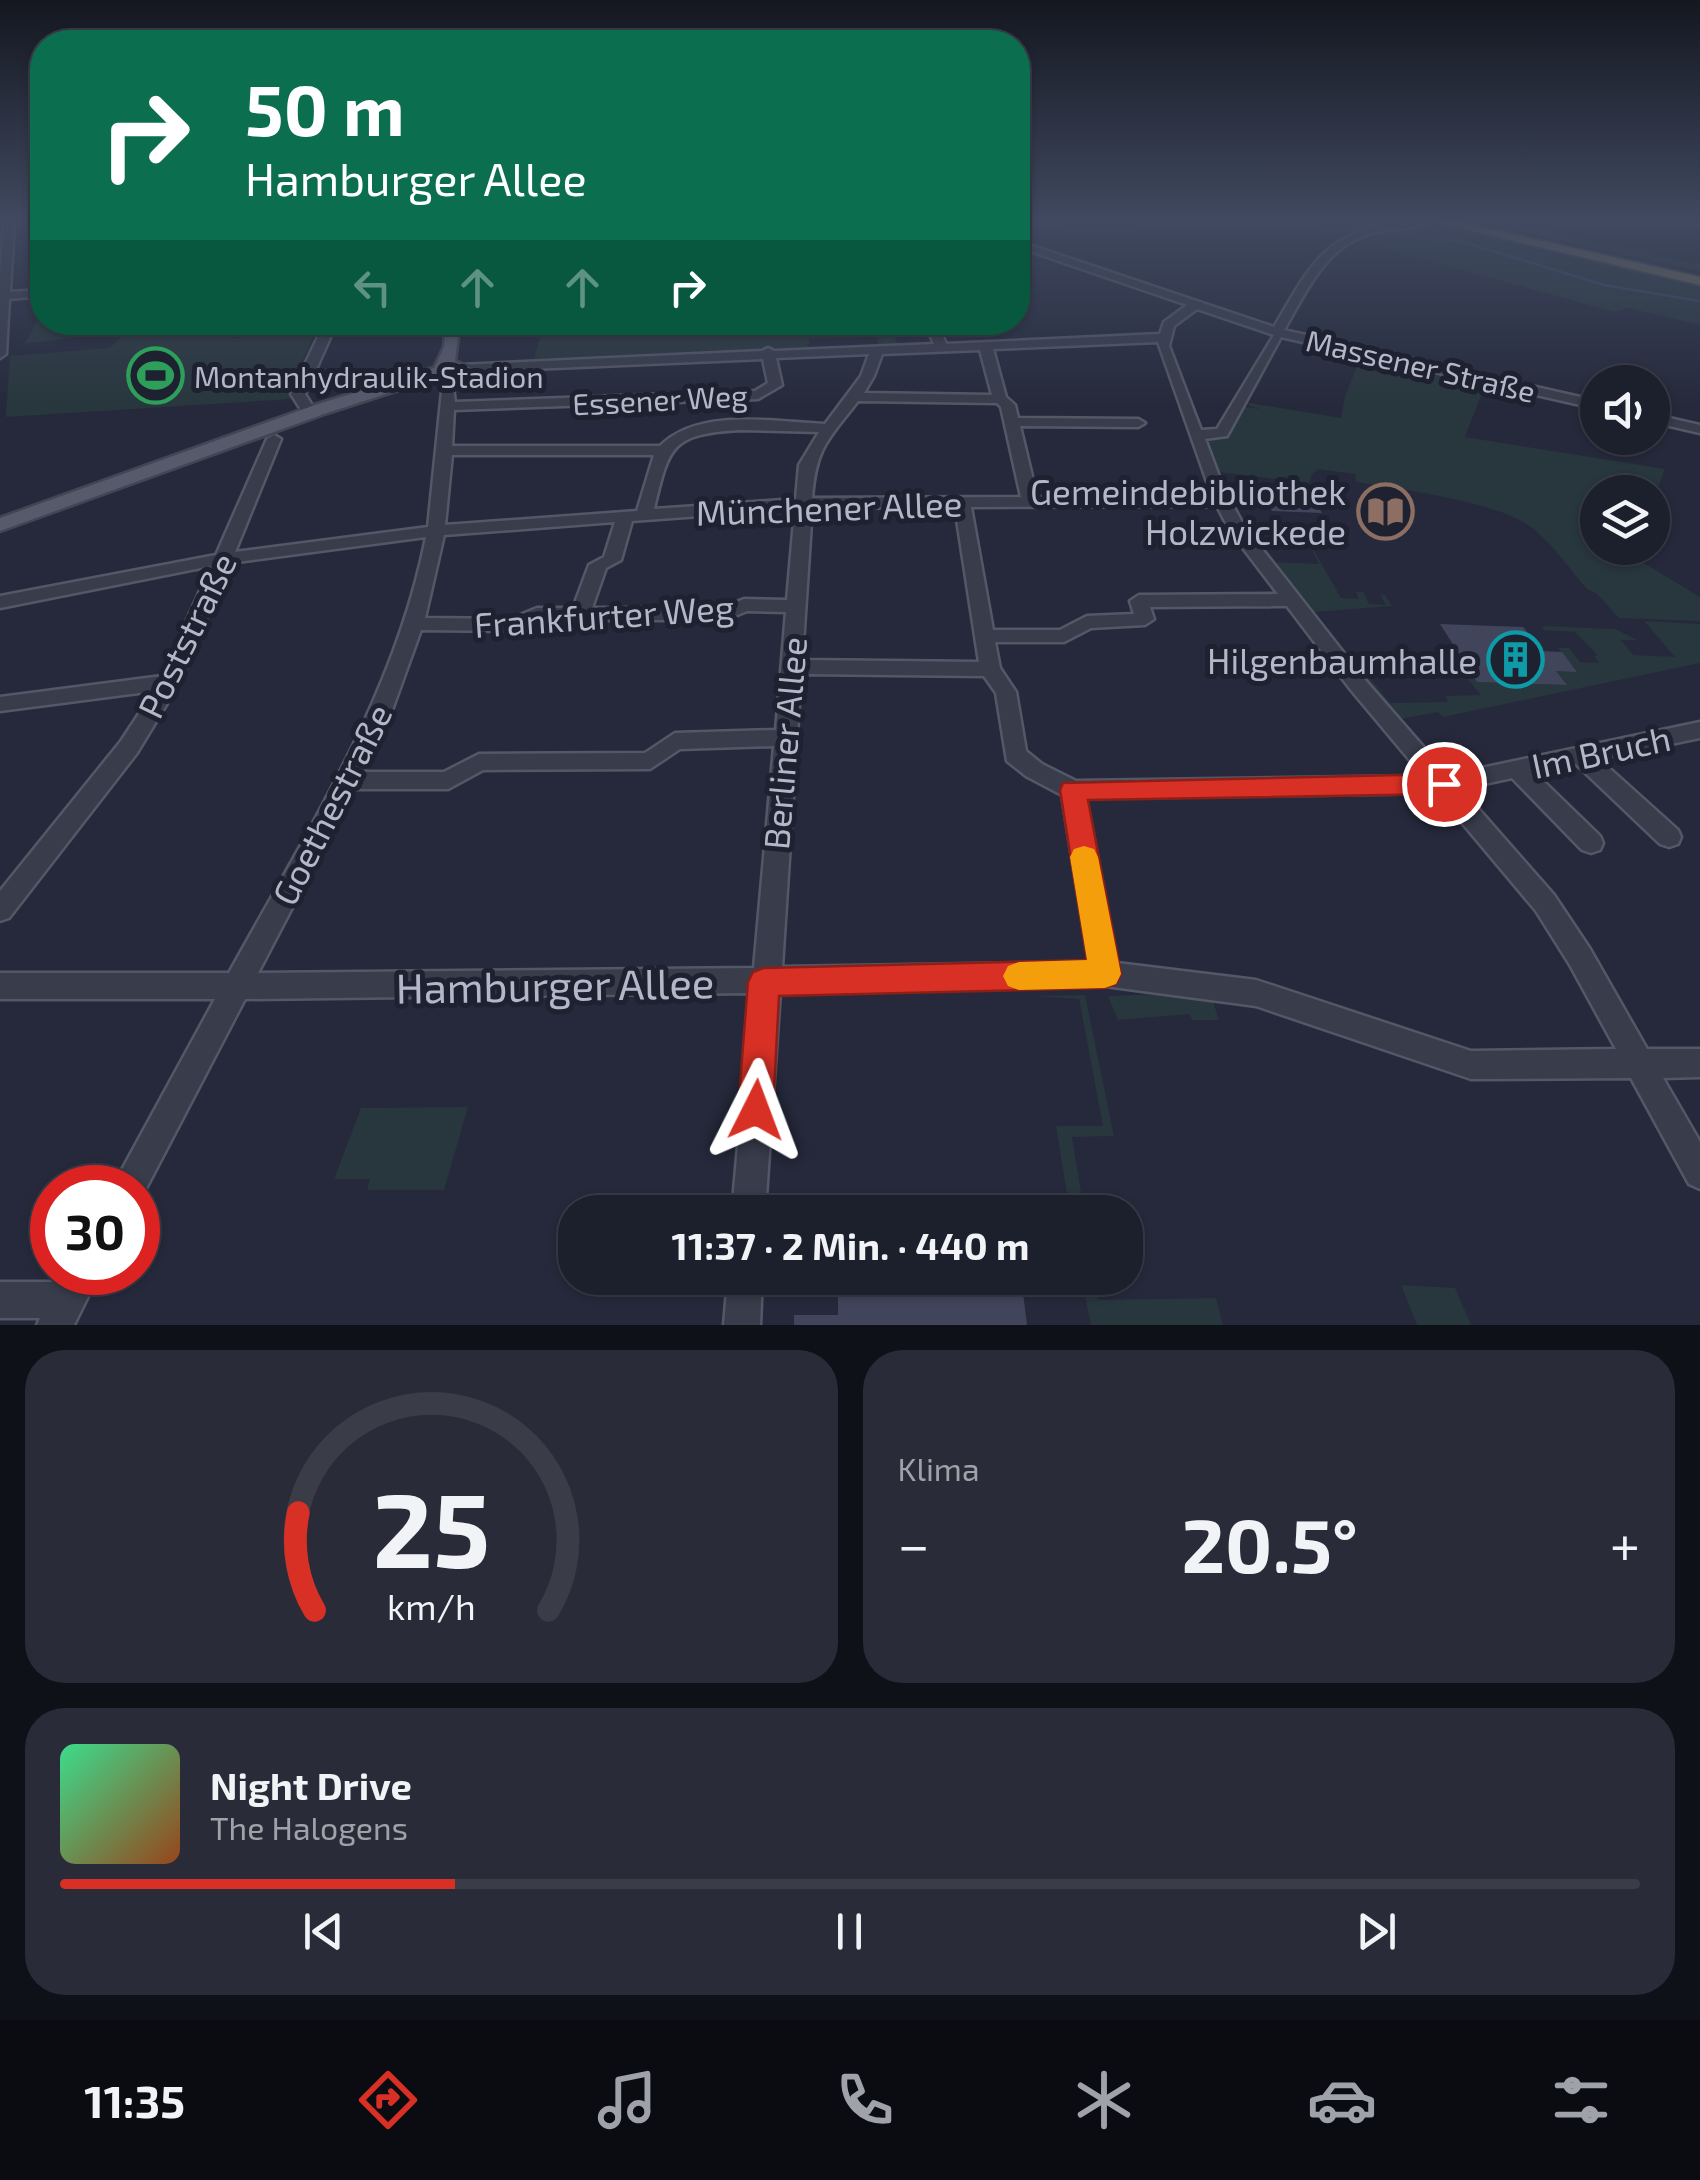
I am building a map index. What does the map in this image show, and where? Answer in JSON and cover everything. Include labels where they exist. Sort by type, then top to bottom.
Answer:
[{"type":"main road","name":"Goethestraße","points":[[450,378],[452,335]]},
{"type":"main road","points":[[0,525],[401,383],[450,378]]},
{"type":"street","points":[[0,354],[5,283]]},
{"type":"street","name":"Massener Straße","points":[[1132,283],[1277,335],[1580,401]]},
{"type":"street","points":[[1196,435],[1222,432],[1230,423],[1236,404],[1307,283]]},
{"type":"street","points":[[4,296],[30,294]]},
{"type":"street","points":[[1194,304],[1172,320],[1163,338],[1222,502],[1291,600],[1546,904],[1700,1172]]},
{"type":"street","points":[[310,413],[298,394],[324,335]]},
{"type":"street","points":[[936,335],[941,346]]},
{"type":"street","points":[[450,378],[499,365],[1163,338]]},
{"type":"street","points":[[985,344],[1000,400]]},
{"type":"street","name":"Berliner Allee","points":[[750,1195],[807,465],[825,428],[872,370],[876,348]]},
{"type":"street","name":"Essener Weg","points":[[450,378],[710,396],[758,395],[773,388],[768,352]]},
{"type":"street","name":"Goethestraße","points":[[140,1165],[387,700],[436,531],[450,378]]},
{"type":"street","points":[[702,428],[710,396]]},
{"type":"street","points":[[851,397],[1000,400],[1008,404],[1030,501]]},
{"type":"street","points":[[1012,422],[1138,424]]},
{"type":"street","points":[[1670,422],[1700,429]]},
{"type":"street","points":[[581,612],[598,565],[612,560],[664,452],[674,440],[702,428],[825,428]]},
{"type":"street","name":"Poststraße","points":[[0,910],[129,746],[170,682],[274,439]]},
{"type":"street","points":[[443,450],[664,452]]},
{"type":"street","points":[[962,502],[990,670],[1004,687],[1016,755],[1073,790],[1105,974]]},
{"type":"street","name":"Münchener Allee","points":[[0,602],[224,558],[436,531],[804,503],[1222,502]]},
{"type":"street","points":[[986,636],[1064,636],[1087,622],[1145,619],[1139,601],[1291,600]]},
{"type":"street","name":"Frankfurter Weg","points":[[412,624],[513,625],[537,614],[725,614],[744,605],[795,606]]},
{"type":"street","points":[[790,667],[990,670]]},
{"type":"street","points":[[0,704],[170,682]]},
{"type":"street","name":"Im Bruch","points":[[1073,790],[1444,784],[1699,732]]},
{"type":"street","points":[[347,781],[448,780],[478,762],[650,761],[675,741],[784,738]]},
{"type":"street","points":[[1582,756],[1669,836]]},
{"type":"street","points":[[1516,769],[1591,843]]},
{"type":"street","name":"Hamburger Allee","points":[[0,986],[764,982],[1105,974],[1256,992],[1471,1065],[1700,1063]]},
{"type":"street","points":[[742,1325],[743,1295]]},
{"type":"street","points":[[0,1300],[68,1299]]},
{"type":"shaded area","points":[[1509,283],[1700,284],[1700,325],[1629,308],[1614,312]]},
{"type":"shaded area","points":[[30,334],[96,335],[24,344]]},
{"type":"shaded area","name":"Montanhydraulik-Stadion","points":[[122,335],[314,335],[298,370],[304,371],[291,399],[6,417],[10,356],[110,348]]},
{"type":"shaded area","points":[[540,335],[894,335],[898,345],[879,345],[876,337],[810,339],[808,347],[534,359]]},
{"type":"shaded area","points":[[1363,352],[1487,380],[1465,437],[1665,469],[1663,475],[1580,475],[1580,565],[1647,565],[1700,597],[1700,621],[1619,618],[1597,594],[1587,589],[1535,530],[1499,511],[1450,498],[1356,482],[1355,474],[1318,469],[1311,475],[1310,483],[1217,472],[1204,443],[1229,433],[1245,407],[1260,409],[1247,405],[1250,403],[1341,418],[1345,396]]},
{"type":"shaded area","points":[[1303,531],[1341,598],[1359,599],[1356,592],[1363,592],[1369,604],[1386,605],[1380,594],[1392,606],[1314,612],[1275,562],[1319,564]]},
{"type":"shaded area","points":[[1644,621],[1700,624],[1700,663],[1443,717],[1438,712],[1399,719],[1365,679],[1356,661],[1390,703],[1448,702],[1445,696],[1481,695],[1457,667],[1468,668],[1478,682],[1565,685],[1556,671],[1576,671],[1558,648],[1569,648],[1580,662],[1599,663],[1594,656],[1598,655],[1575,632],[1544,630],[1542,626],[1615,629],[1637,640],[1621,640],[1633,655],[1675,657]]},
{"type":"shaded area","points":[[1085,995],[1114,1136],[1072,1137],[1081,1195],[1067,1195],[1056,1126],[1103,1126],[1079,999],[1034,996]]},
{"type":"shaded area","points":[[1211,995],[1219,1020],[1192,1020],[1189,1014],[1118,1020],[1108,996]]},
{"type":"shaded area","points":[[468,1107],[444,1190],[367,1190],[370,1179],[334,1179],[361,1108]]},
{"type":"shaded area","points":[[1401,1285],[1455,1288],[1471,1325],[1417,1325]]},
{"type":"shaded area","points":[[1085,1295],[1097,1295],[1098,1300],[1216,1298],[1223,1325],[1091,1325]]},
{"type":"building","points":[[1259,485],[1307,486],[1322,513],[1272,511]]},
{"type":"building","name":"Hilgenbaumhalle","points":[[1440,624],[1523,627],[1542,651],[1562,652],[1577,672],[1556,671],[1567,685],[1477,682]]},
{"type":"building","points":[[1023,1295],[1027,1325],[794,1325],[794,1315],[838,1315],[838,1297]]},
{"type":"waterway","points":[[1597,283],[1700,301]]},
{"type":"slow traffic","points":[[1019,976],[1105,974],[1084,857]]},
{"type":"place","name":"Montanhydraulik-Stadion","points":[[155,376]]},
{"type":"place","name":"Gemeindebibliothek Holzwickede","points":[[1385,511]]},
{"type":"place","name":"Hilgenbaumhalle","points":[[1516,660]]},
{"type":"route","points":[[756,1110],[764,982],[1105,974],[1073,790],[1444,784]]}]
